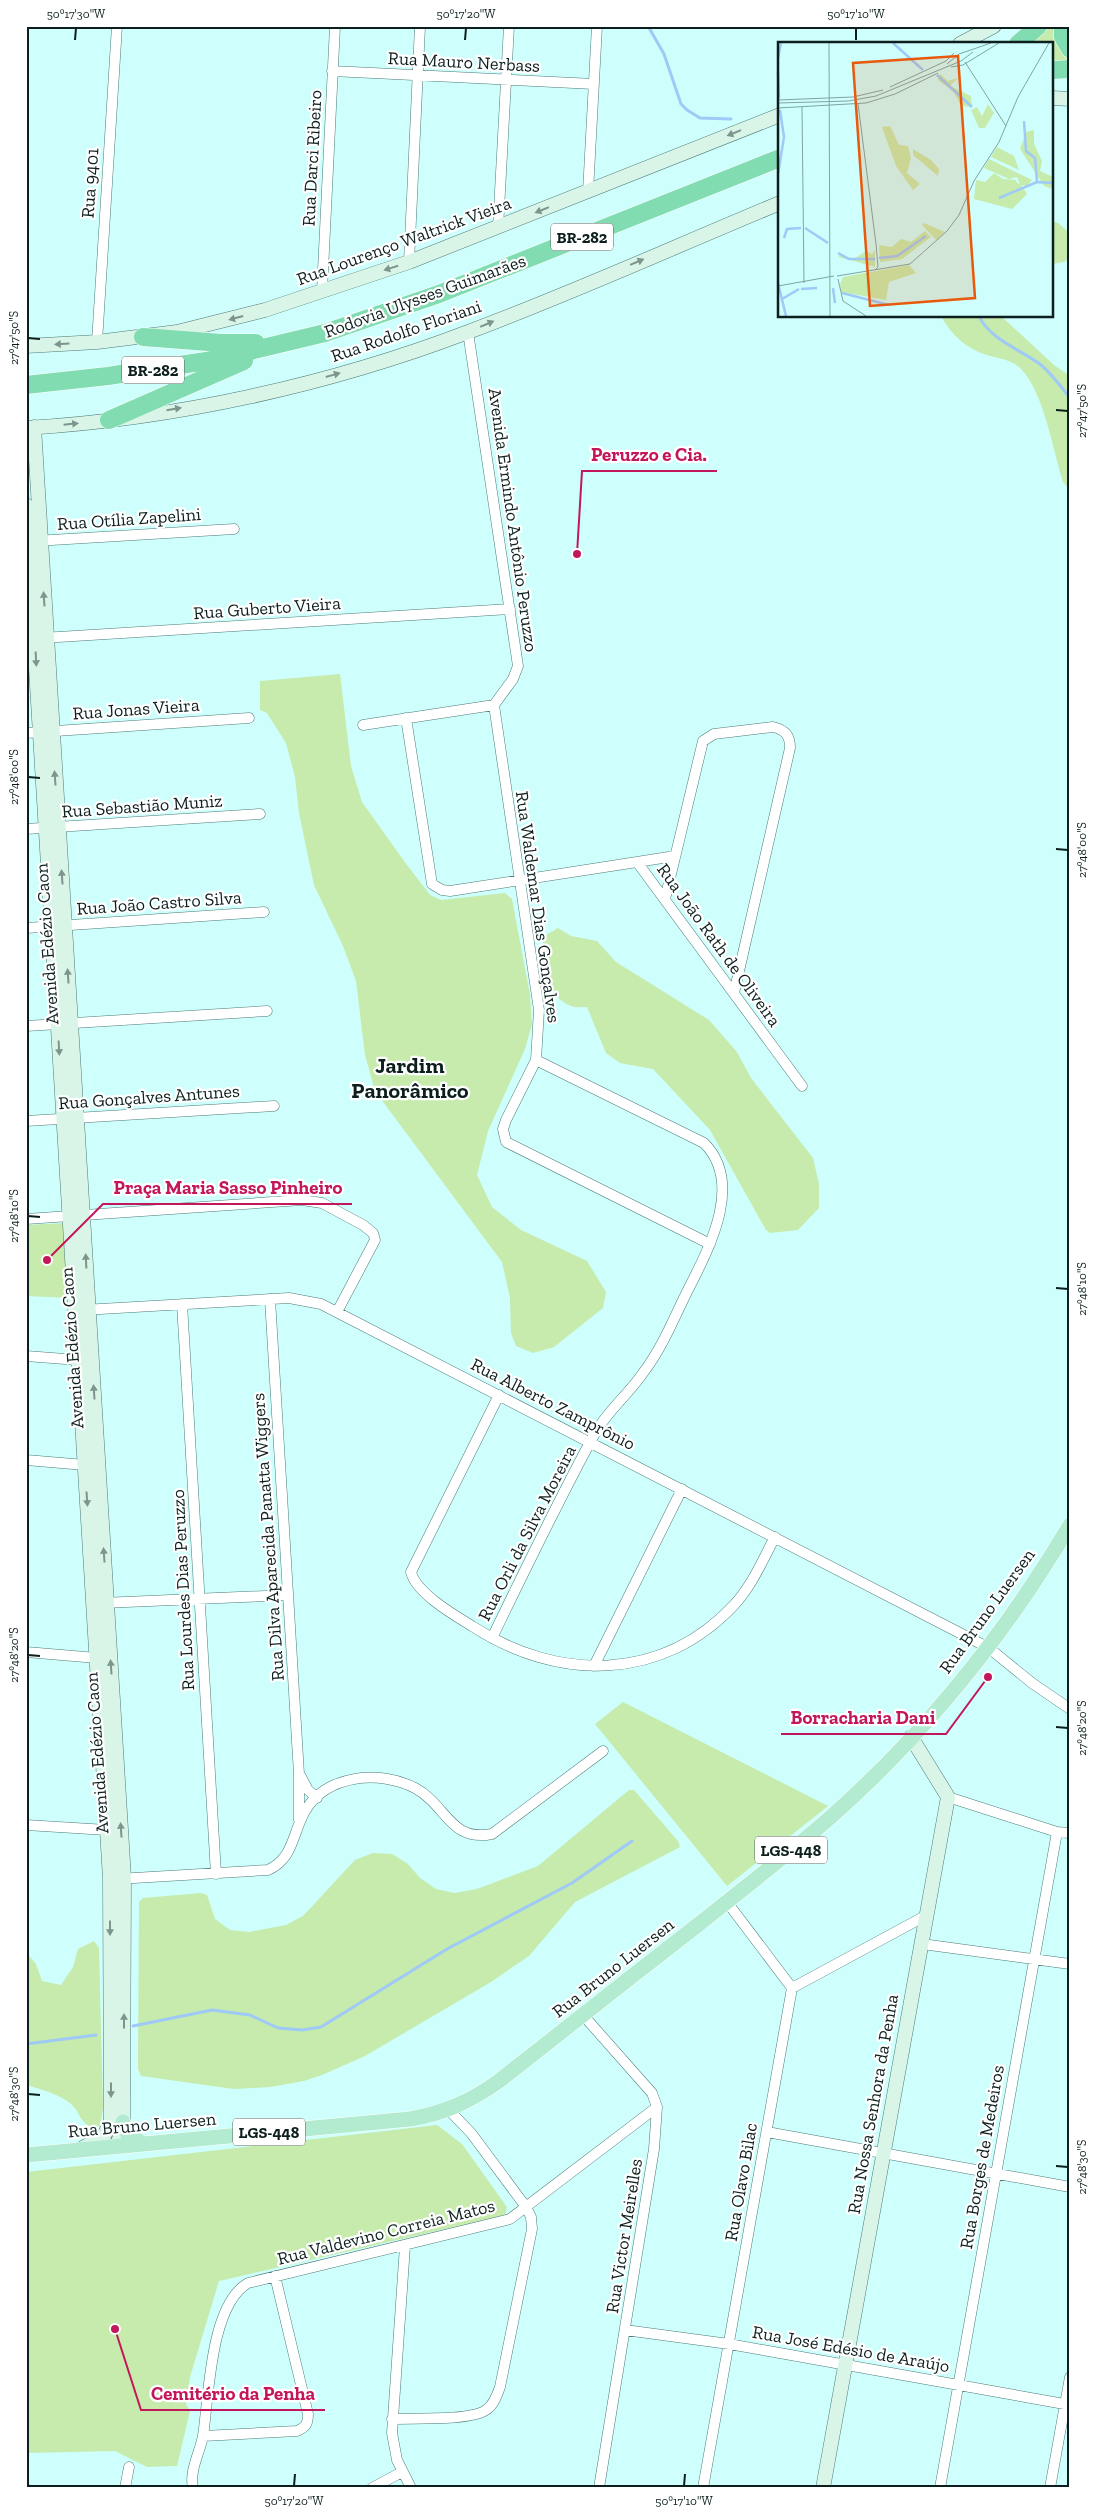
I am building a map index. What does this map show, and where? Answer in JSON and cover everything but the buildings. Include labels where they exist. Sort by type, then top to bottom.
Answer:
[{"type":"highway","points":[[1020,42],[1038,26]]},
{"type":"highway","points":[[1063,26],[1064,37],[1070,49]]},
{"type":"highway","points":[[1054,70],[1070,69]]},
{"type":"highway","name":"Rodovia Ulysses Guimarães","points":[[26,385],[161,368],[279,345],[326,333],[440,294],[778,159]]},
{"type":"highway","points":[[143,337],[220,343],[246,343],[326,333]]},
{"type":"highway","points":[[109,420],[279,345]]},
{"type":"main road","points":[[964,42],[994,26]]},
{"type":"main road","points":[[1054,98],[1070,99]]},
{"type":"main road","name":"Rua Lourenço Waltrick Vieira","points":[[26,346],[143,337],[226,321],[409,262],[778,116]]},
{"type":"main road","name":"Rua Rodolfo Floriani","points":[[30,428],[109,420],[251,395],[314,381],[468,332],[778,204]]},
{"type":"main road","name":"Avenida Edézio Caon","points":[[30,428],[32,541],[40,732],[52,827],[117,1879],[123,2122],[122,2133],[116,2146]]},
{"type":"main road","name":"Avenida Edézio Caon","points":[[26,505],[32,541]]},
{"type":"main road","name":"Avenida Edézio Caon","points":[[79,2150],[104,2136],[111,2121],[117,1879],[107,1830],[96,1658],[100,1604],[85,1465],[78,1360],[82,1310]]},
{"type":"main road","name":"Rua Bruno Luersen","points":[[26,2155],[410,2119],[449,2110],[485,2090],[727,1902],[834,1814],[911,1737],[989,1648],[1069,1528]]},
{"type":"main road","points":[[911,1737],[948,1797]]},
{"type":"main road","name":"Rua Nossa Senhora da Penha","points":[[823,2488],[948,1797]]},
{"type":"main road","points":[[123,2122],[127,2133],[143,2144]]},
{"type":"street","name":"Rua 9401","points":[[97,342],[117,26]]},
{"type":"street","name":"Rua Darci Ribeiro","points":[[322,291],[335,26]]},
{"type":"street","points":[[409,262],[420,26]]},
{"type":"street","points":[[498,228],[509,26]]},
{"type":"street","points":[[588,192],[597,26]]},
{"type":"street","name":"Rua Mauro Nerbass","points":[[332,71],[594,84]]},
{"type":"street","name":"Avenida Ermindo Antônio Peruzzo","points":[[468,332],[518,666],[513,679],[494,705]]},
{"type":"street","name":"Rua Otília Zapelini","points":[[32,541],[234,529]]},
{"type":"street","name":"Rua Guberto Vieira","points":[[36,639],[510,609]]},
{"type":"street","points":[[363,725],[494,705]]},
{"type":"street","name":"Rua Waldemar Dias Gonçalves","points":[[494,705],[539,1010],[536,1060],[506,1120],[503,1136],[511,1146],[710,1244]]},
{"type":"street","name":"Rua Jonas Vieira","points":[[40,732],[249,718]]},
{"type":"street","name":"Rua João Rath de Oliveira","points":[[406,718],[432,884],[442,890],[450,891],[637,862],[802,1086]]},
{"type":"street","points":[[665,900],[701,744],[706,738],[714,734],[774,727],[787,733],[790,739],[790,748],[734,993]]},
{"type":"street","name":"Rua Sebastião Muniz","points":[[26,829],[260,814]]},
{"type":"street","points":[[637,862],[675,856]]},
{"type":"street","name":"Rua João Castro Silva","points":[[26,928],[264,912]]},
{"type":"street","points":[[26,1026],[268,1011]]},
{"type":"street","name":"Rua Orli da Silva Moreira","points":[[492,1638],[590,1442],[604,1420],[650,1364],[710,1244],[719,1222],[721,1182],[717,1160],[711,1150],[694,1136],[536,1060]]},
{"type":"street","name":"Rua Gonçalves Antunes","points":[[26,1121],[274,1106]]},
{"type":"street","points":[[26,1219],[302,1200],[322,1203],[369,1228],[374,1240],[337,1312]]},
{"type":"street","name":"Rua Alberto Zamprônio","points":[[82,1310],[288,1298],[311,1301],[337,1312],[776,1536],[989,1648],[1032,1683],[1070,1709]]},
{"type":"street","name":"Rua Dilva Aparecida Panatta Wiggers","points":[[270,1299],[299,1774],[299,1826]]},
{"type":"street","name":"Rua Lourdes Dias Peruzzo","points":[[182,1304],[216,1874]]},
{"type":"street","points":[[26,1356],[78,1360]]},
{"type":"street","points":[[499,1395],[411,1572],[417,1585],[435,1600],[492,1638],[526,1654],[550,1661],[594,1666],[623,1665],[651,1659],[703,1633],[736,1603],[776,1536]]},
{"type":"street","points":[[26,1460],[85,1465]]},
{"type":"street","points":[[594,1666],[682,1489]]},
{"type":"street","points":[[100,1604],[288,1595]]},
{"type":"street","points":[[26,1652],[96,1658]]},
{"type":"street","points":[[117,1879],[257,1872],[276,1866],[289,1852],[305,1812],[317,1798],[330,1788],[353,1780],[375,1777],[404,1782],[427,1796],[462,1832],[480,1836],[492,1834],[603,1751]]},
{"type":"street","points":[[299,1774],[308,1790],[317,1798]]},
{"type":"street","points":[[948,1797],[1056,1832],[1070,1834]]},
{"type":"street","points":[[26,1825],[107,1830]]},
{"type":"street","name":"Rua Borges de Medeiros","points":[[940,2488],[1056,1832]]},
{"type":"street","points":[[727,1902],[792,1988],[927,1915]]},
{"type":"street","points":[[922,1944],[1070,1964]]},
{"type":"street","name":"Rua Olavo Bilac","points":[[703,2488],[792,1988]]},
{"type":"street","points":[[583,2015],[652,2093],[657,2108]]},
{"type":"street","name":"Rua Valdevino Correia Matos","points":[[203,2436],[205,2397],[213,2355],[226,2312],[237,2289],[248,2283],[275,2276],[510,2219],[657,2108]]},
{"type":"street","name":"Rua Victor Meirelles","points":[[599,2488],[654,2149],[657,2108]]},
{"type":"street","points":[[392,2419],[457,2416],[486,2410],[494,2402],[500,2387],[532,2229],[531,2216],[526,2207],[471,2133],[449,2110]]},
{"type":"street","points":[[767,2132],[1070,2187]]},
{"type":"street","points":[[405,2246],[392,2419],[393,2447],[410,2488]]},
{"type":"street","points":[[193,2488],[193,2474],[203,2436],[297,2431],[304,2428],[308,2414],[275,2276]]},
{"type":"street","name":"Rua José Edésio de Araújo","points":[[625,2330],[729,2344],[1067,2404]]},
{"type":"street","points":[[1050,2488],[1067,2404],[1070,2377]]},
{"type":"street","points":[[125,2488],[129,2467]]},
{"type":"street","points":[[372,2488],[402,2472]]},
{"type":"green space","points":[[1049,26],[1055,26],[1057,43],[1070,60],[1070,65],[1054,66],[1054,42],[1032,42]]},
{"type":"green space","points":[[1054,222],[1070,233],[1070,258],[1064,262],[1054,264]]},
{"type":"green space","points":[[942,318],[1003,318],[1054,365],[1070,376],[1070,490],[1063,482],[1047,423],[1030,380],[1018,366],[1010,361],[973,349],[960,340]]},
{"type":"green space","points":[[340,674],[351,766],[362,802],[404,861],[430,895],[441,900],[505,893],[512,899],[530,995],[532,1024],[525,1049],[488,1131],[477,1175],[492,1207],[521,1230],[587,1261],[606,1292],[603,1308],[554,1347],[533,1353],[516,1346],[511,1333],[510,1298],[502,1262],[375,1091],[365,1055],[356,981],[343,946],[314,885],[299,813],[295,777],[286,743],[267,713],[260,710],[260,681]]},
{"type":"green space","points":[[558,928],[571,936],[597,941],[616,962],[709,1020],[737,1052],[751,1078],[813,1158],[819,1184],[819,1208],[798,1230],[770,1233],[766,1230],[710,1130],[653,1069],[620,1063],[606,1053],[587,1007],[571,1006],[555,994],[546,977],[543,946],[544,936]]},
{"type":"green space","points":[[66,1223],[70,1298],[26,1296],[26,1225]]},
{"type":"green space","points":[[623,1702],[828,1806],[727,1886],[595,1724]]},
{"type":"green space","points":[[629,1790],[634,1790],[678,1841],[680,1847],[575,1902],[529,1956],[491,1982],[365,2056],[304,2081],[270,2087],[234,2089],[141,2076],[138,2069],[139,1902],[143,1898],[201,1893],[207,1895],[215,1919],[230,1930],[249,1932],[286,1925],[303,1916],[355,1860],[373,1853],[392,1854],[408,1864],[420,1878],[436,1889],[454,1893],[477,1889],[538,1866]]},
{"type":"green space","points":[[94,1941],[99,1948],[103,2108],[100,2126],[92,2128],[81,2119],[74,2107],[66,2100],[50,2092],[26,2085],[26,1952],[36,1964],[42,1981],[61,1985],[73,1967],[78,1949]]},
{"type":"green space","points":[[437,2125],[462,2144],[507,2207],[505,2215],[219,2281],[190,2377],[186,2404],[190,2411],[177,2466],[147,2467],[115,2451],[26,2453],[26,2172]]},
{"type":"waterway","points":[[648,26],[664,54],[681,104],[700,118],[731,119]]},
{"type":"waterway","points":[[980,318],[998,338],[1045,369],[1070,398]]},
{"type":"waterway","points":[[133,2026],[212,2010],[250,2015],[278,2028],[302,2030],[321,2027],[447,1949],[572,1883],[632,1841]]},
{"type":"waterway","points":[[26,2044],[96,2035]]},
{"type":"waterway","points":[[26,2485],[37,2488]]},
{"type":"place","name":"Peruzzo e Cia.","points":[[577,554]]},
{"type":"place","name":"Praça Maria Sasso Pinheiro","points":[[47,1260]]},
{"type":"place","name":"Borracharia Dani","points":[[988,1677]]},
{"type":"place","name":"Cemitério da Penha","points":[[115,2329]]},
{"type":"district","name":"Jardim Panorâmico","points":[[410,1078]]}]
